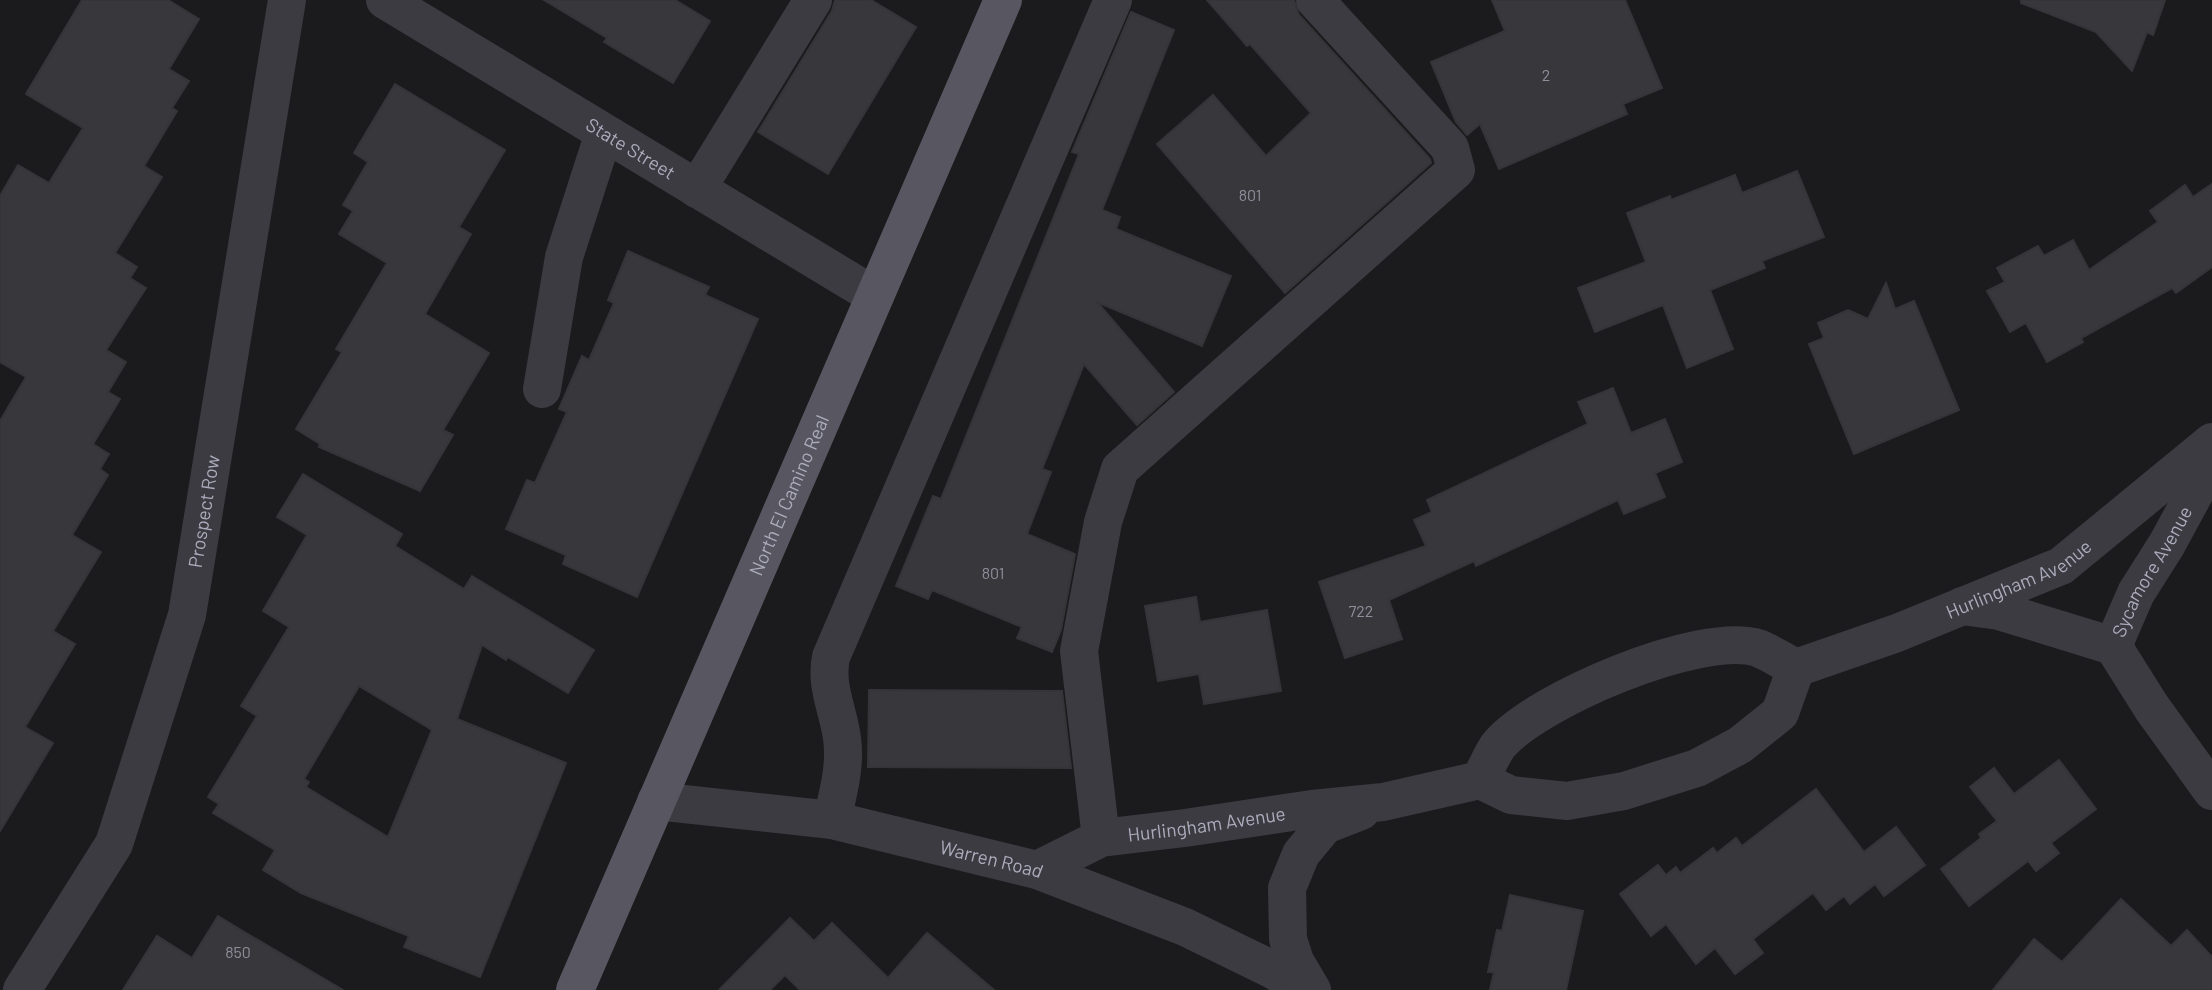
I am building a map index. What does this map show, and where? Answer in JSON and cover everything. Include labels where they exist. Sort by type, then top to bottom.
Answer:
[{"type":"main road","name":"North El Camino Real","points":[[575,990],[1003,0]]},
{"type":"street","name":"Prospect Row","points":[[22,990],[114,844],[187,615],[287,0]]},
{"type":"street","name":"State Street","points":[[385,0],[875,296]]},
{"type":"street","points":[[697,188],[813,0]]},
{"type":"street","points":[[832,820],[842,774],[843,754],[842,737],[828,674],[831,657],[1113,0]]},
{"type":"street","points":[[1101,838],[1079,651],[1103,522],[1120,469],[1456,170],[1451,148],[1315,0]]},
{"type":"street","points":[[542,389],[565,257],[604,133]]},
{"type":"street","name":"Hurlingham Avenue","points":[[1796,668],[1897,634],[2061,566],[2212,442]]},
{"type":"street","name":"Sycamore Avenue","points":[[2113,646],[2136,593],[2167,544],[2212,461]]},
{"type":"street","name":"Sycamore Avenue","points":[[1962,606],[1999,611],[2113,646],[2152,708],[2212,791]]},
{"type":"street","points":[[1724,646],[1757,648],[1796,668],[1780,713],[1740,745],[1698,768],[1624,790],[1567,801],[1511,794],[1480,779],[1498,747],[1517,729],[1579,691],[1642,664],[1724,646]]},
{"type":"street","name":"Hurlingham Avenue","points":[[1037,870],[1101,838],[1383,802],[1480,779]]},
{"type":"street","name":"Warren Road","points":[[656,801],[832,820],[1037,870],[1185,927],[1273,970],[1305,990]]},
{"type":"street","name":"Hurlingham Avenue","points":[[1312,990],[1295,961],[1288,939],[1287,888],[1301,854],[1325,825],[1383,802]]},
{"type":"building","points":[[82,0],[168,0],[199,19],[169,69],[189,81],[172,108],[177,111],[144,166],[162,177],[115,253],[137,267],[130,278],[146,288],[106,350],[126,362],[108,392],[120,399],[93,444],[109,454],[100,469],[108,475],[72,535],[101,552],[53,631],[75,644],[25,727],[53,743],[0,831],[0,421],[26,377],[0,362],[0,196],[18,165],[49,183],[83,128],[26,94]]},
{"type":"building","points":[[544,0],[675,0],[710,21],[673,83],[604,42],[607,38]]},
{"type":"building","points":[[835,0],[871,0],[916,27],[828,174],[758,132],[832,11]]},
{"type":"building","points":[[1207,0],[1294,0],[1299,15],[1430,159],[1431,163],[1285,293],[1157,144],[1213,95],[1266,156],[1311,113]]},
{"type":"building","points":[[1492,0],[1625,0],[1662,88],[1623,104],[1627,114],[1499,169],[1480,124],[1467,135],[1456,122],[1431,62],[1505,31]]},
{"type":"building","points":[[2021,0],[2165,0],[2153,35],[2147,32],[2132,71],[2096,32],[2021,3]]},
{"type":"building","points":[[1131,12],[1174,30],[1102,210],[1120,217],[1116,229],[1231,276],[1202,346],[1097,302],[1174,392],[1137,425],[1084,364],[1042,469],[1051,472],[1027,534],[1075,554],[1061,630],[1052,652],[1017,638],[1022,627],[932,590],[928,599],[896,586],[933,496],[941,499],[1079,154],[1072,152]]},
{"type":"building","points":[[395,84],[505,150],[459,227],[471,234],[425,314],[489,353],[443,430],[453,435],[420,491],[319,447],[320,444],[296,429],[342,352],[336,349],[387,263],[339,234],[353,211],[343,205],[368,162],[354,153]]},
{"type":"building","points":[[1797,171],[1824,237],[1762,261],[1765,268],[1710,290],[1733,349],[1687,368],[1663,305],[1595,332],[1578,288],[1646,262],[1627,213],[1670,196],[1671,200],[1735,175],[1742,193]]},
{"type":"building","points":[[2212,184],[2212,267],[2176,293],[2172,288],[2081,338],[2083,342],[2047,362],[2026,323],[2010,332],[1987,291],[2005,282],[1997,268],[2038,246],[2044,256],[2073,240],[2089,270],[2158,222],[2150,211],[2185,185],[2193,197]]},
{"type":"building","points":[[628,251],[709,287],[705,295],[758,319],[637,597],[563,564],[566,555],[506,529],[527,480],[535,483],[567,412],[559,409],[582,356],[589,360],[614,303],[608,300]]},
{"type":"building","points":[[1886,283],[1895,309],[1914,301],[1959,410],[1854,454],[1809,344],[1824,338],[1818,323],[1848,310],[1868,319]]},
{"type":"building","points":[[1613,388],[1631,433],[1665,419],[1682,462],[1655,473],[1665,497],[1624,514],[1618,500],[1476,566],[1474,561],[1389,600],[1402,639],[1345,658],[1319,582],[1426,546],[1414,520],[1432,512],[1427,500],[1588,424],[1578,402]]},
{"type":"building","points":[[303,474],[402,534],[395,546],[464,589],[472,576],[594,650],[568,693],[508,657],[506,660],[482,645],[457,719],[566,763],[480,977],[404,947],[409,936],[301,893],[263,870],[275,850],[213,813],[219,804],[208,797],[257,716],[241,706],[289,627],[263,611],[307,535],[277,517]],"holes":[[[359,686],[432,730],[388,837],[306,787],[309,782],[304,779]]]},
{"type":"building","points":[[1196,597],[1200,622],[1267,610],[1281,691],[1204,704],[1199,674],[1158,681],[1145,606]]},
{"type":"building","points":[[869,690],[1062,691],[1071,768],[868,767]]},
{"type":"building","points":[[2059,760],[2096,809],[2051,843],[2059,853],[2036,871],[2028,861],[1969,906],[1941,869],[1981,838],[1979,834],[1997,821],[1970,787],[1994,768],[2014,794]]},
{"type":"building","points":[[1816,789],[1864,852],[1896,827],[1925,865],[1884,896],[1875,884],[1850,904],[1844,896],[1826,910],[1813,893],[1753,939],[1763,953],[1735,974],[1715,948],[1696,964],[1666,924],[1651,936],[1620,894],[1658,865],[1666,875],[1676,867],[1680,873],[1713,848],[1717,853],[1736,838],[1742,846]]},
{"type":"building","points":[[1510,895],[1583,911],[1566,990],[1490,990],[1494,972],[1488,972],[1497,930],[1502,931]]},
{"type":"building","points":[[2121,899],[2171,946],[2187,930],[2212,957],[2212,990],[1993,990],[2034,939],[2062,962]]},
{"type":"building","points":[[218,916],[343,990],[123,990],[157,936],[192,958]]},
{"type":"building","points":[[790,918],[814,941],[832,923],[888,978],[927,933],[994,990],[800,990],[785,975],[770,990],[719,990]]}]
